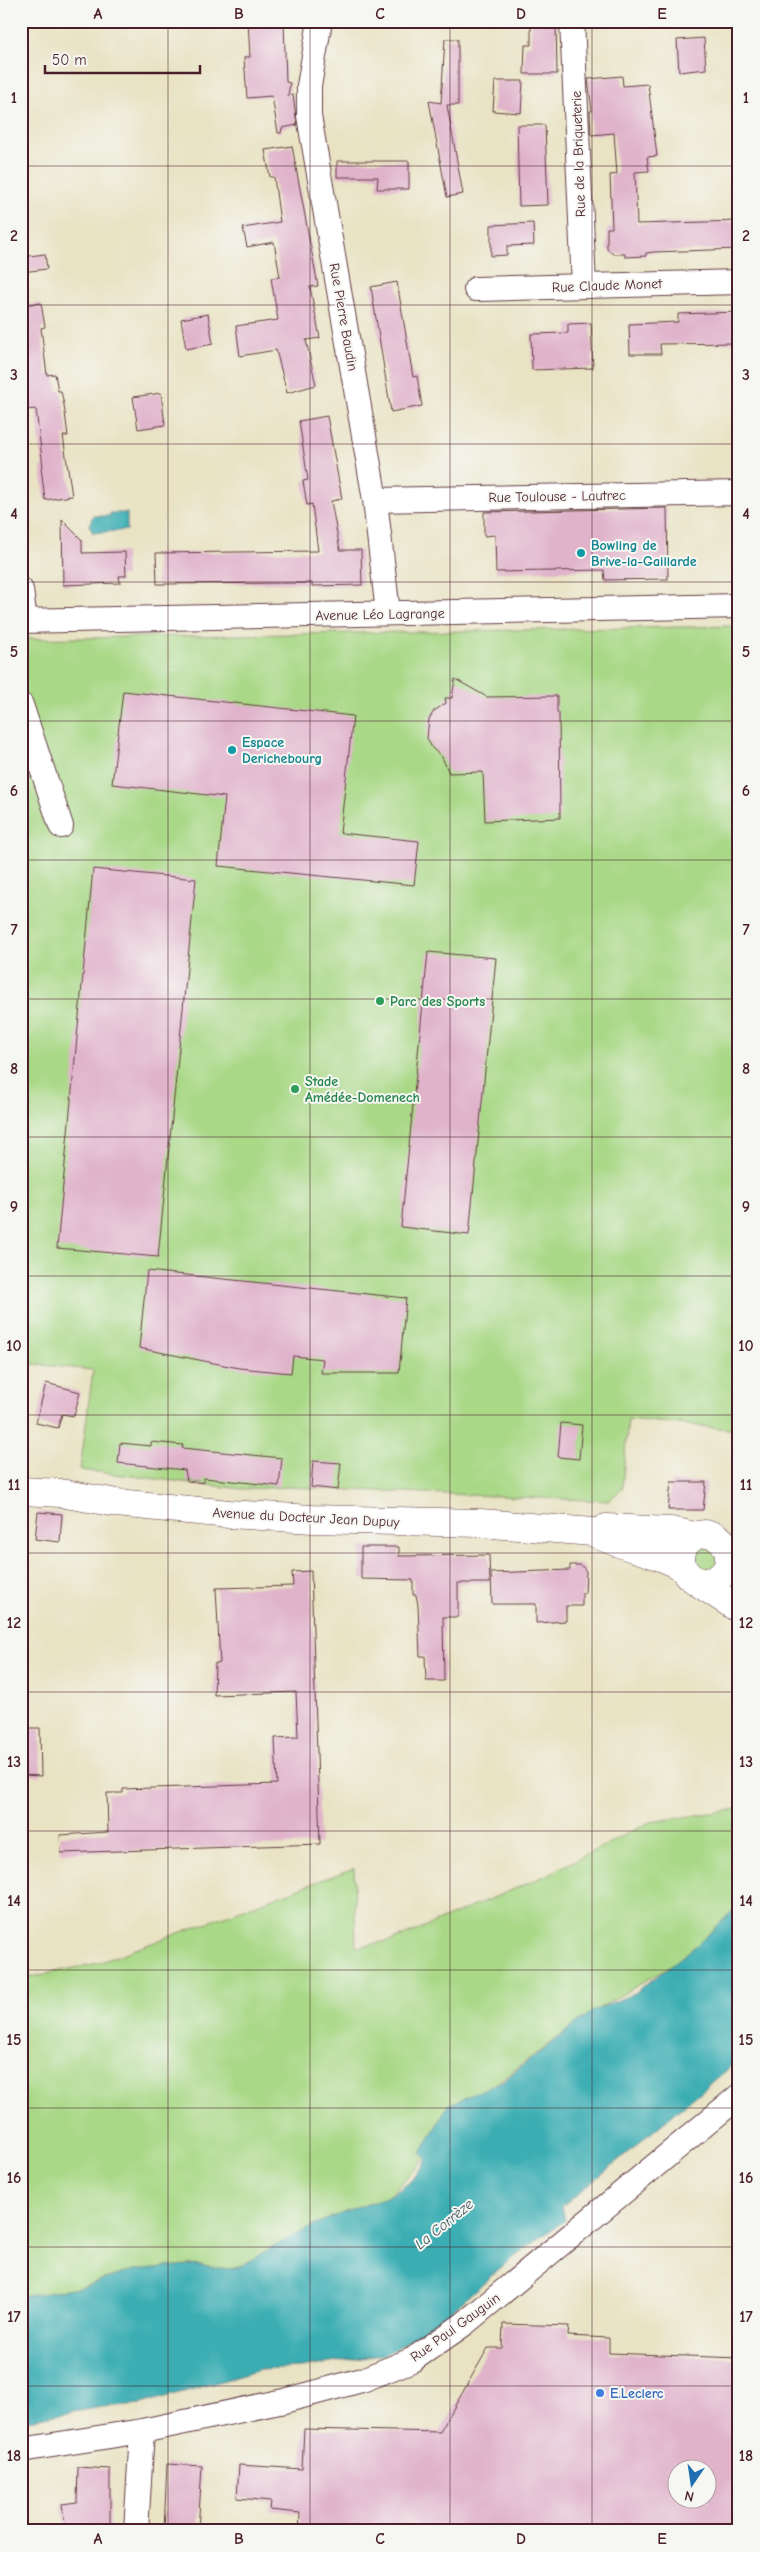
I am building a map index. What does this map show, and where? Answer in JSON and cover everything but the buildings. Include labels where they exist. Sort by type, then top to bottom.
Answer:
[{"type":"street","name":"Rue Pierre Baudin","points":[[320,21],[309,86],[310,116],[375,500],[388,614]]},
{"type":"street","name":"Rue de la Briqueterie","points":[[572,21],[584,286]]},
{"type":"street","name":"Rue Claude Monet","points":[[476,289],[739,282]]},
{"type":"street","name":"Rue Toulouse - Lautrec","points":[[375,500],[739,492]]},
{"type":"street","points":[[21,590],[23,621]]},
{"type":"street","name":"Avenue Léo Lagrange","points":[[23,621],[739,606]]},
{"type":"street","points":[[21,705],[60,826]]},
{"type":"street","name":"Avenue du Docteur Jean Dupuy","points":[[21,1491],[60,1493],[117,1503],[229,1514],[312,1519],[480,1523],[593,1532],[604,1538],[667,1558],[739,1609]]},
{"type":"street","name":"Avenue du Docteur Jean Dupuy","points":[[593,1532],[603,1528],[671,1532],[718,1538]]},
{"type":"street","points":[[718,1538],[728,1551],[733,1578],[724,1573],[712,1582],[689,1574],[681,1552],[684,1546],[718,1538]]},
{"type":"street","name":"Rue Paul Gauguin","points":[[21,2450],[142,2431],[284,2401],[362,2380],[412,2360],[464,2324],[739,2096]]},
{"type":"street","points":[[136,2531],[142,2431]]},
{"type":"green space","name":"Parc des Sports","points":[[739,626],[739,1430],[628,1419],[622,1489],[608,1501],[287,1487],[242,1489],[80,1470],[93,1370],[21,1363],[21,639]]},
{"type":"green space","points":[[704,1545],[714,1549],[718,1559],[714,1569],[704,1573],[694,1569],[690,1559],[694,1549]]},
{"type":"green space","points":[[739,1809],[739,1925],[588,2015],[490,2088],[389,2197],[335,2216],[239,2267],[231,2269],[189,2265],[134,2270],[79,2288],[21,2297],[21,1979],[98,1963],[354,1868],[356,1947],[394,1940],[545,1876],[650,1822]]},
{"type":"water","points":[[110,513],[127,513],[127,530],[93,533],[89,525],[93,516],[110,516]]},
{"type":"water","name":"La Corrèze","points":[[739,1905],[739,2060],[562,2207],[565,2220],[513,2257],[436,2324],[386,2354],[301,2368],[260,2370],[141,2404],[102,2407],[21,2421],[21,2297],[79,2288],[134,2270],[189,2265],[231,2269],[239,2267],[310,2227],[387,2197],[409,2183],[427,2159],[421,2153],[448,2105],[502,2081],[593,2011],[635,1993],[697,1945]]},
{"type":"place","name":"Bowling de Brive-la-Gaillarde","points":[[581,553]]},
{"type":"place","name":"Espace Derichebourg","points":[[232,750]]},
{"type":"place","name":"Parc des Sports","points":[[380,1001]]},
{"type":"place","name":"Stade Amédée-Domenech","points":[[295,1089]]},
{"type":"place","name":"E.Leclerc","points":[[600,2393]]}]
